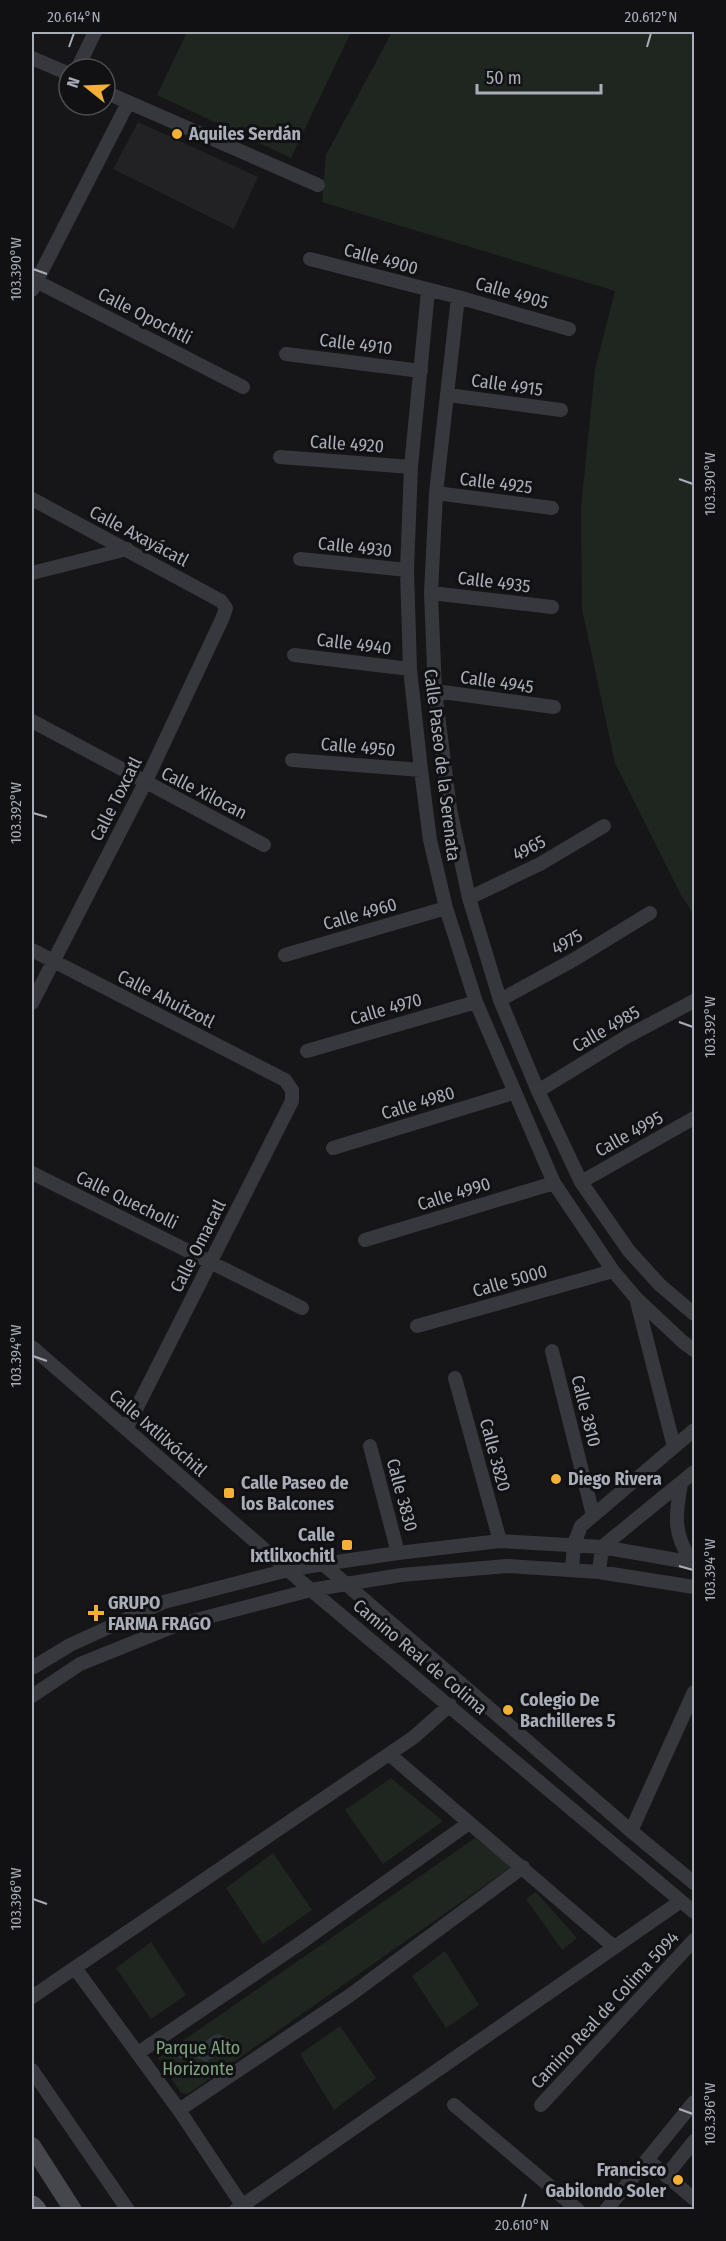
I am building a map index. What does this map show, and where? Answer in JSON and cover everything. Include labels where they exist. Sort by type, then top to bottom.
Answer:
[{"type":"main road","points":[[32,2206],[36,2210]]},
{"type":"street","points":[[83,57],[95,32]]},
{"type":"street","points":[[32,58],[57,69]]},
{"type":"street","points":[[117,98],[318,185]]},
{"type":"street","points":[[33,283],[128,103]]},
{"type":"street","name":"Calle 4900","points":[[310,259],[428,291],[451,295]]},
{"type":"street","name":"Calle Opochtli","points":[[33,283],[243,387]]},
{"type":"street","name":"Calle Paseo de la Serenata","points":[[428,291],[411,467],[407,570],[410,669],[421,770],[430,840],[446,908],[476,1002],[513,1093],[554,1183],[613,1270],[636,1298],[694,1350]]},
{"type":"street","name":"Calle Paseo de la Serenata","points":[[451,295],[448,395],[436,493],[431,593],[435,692],[450,809],[469,898],[501,1000],[538,1091],[581,1182],[629,1251],[660,1285],[694,1314]]},
{"type":"street","name":"Calle 4905","points":[[451,295],[569,328]]},
{"type":"street","name":"Calle 4910","points":[[286,354],[421,370]]},
{"type":"street","name":"Calle 4915","points":[[448,395],[561,410]]},
{"type":"street","name":"Calle 4920","points":[[280,457],[411,467]]},
{"type":"street","name":"Calle 4925","points":[[436,493],[552,508]]},
{"type":"street","name":"Calle Axayácatl","points":[[32,499],[221,601],[226,608]]},
{"type":"street","points":[[32,573],[127,549]]},
{"type":"street","name":"Calle 4930","points":[[300,559],[407,570]]},
{"type":"street","name":"Calle 4935","points":[[431,593],[552,607]]},
{"type":"street","name":"Calle Toxcatl","points":[[32,1003],[145,783],[226,608]]},
{"type":"street","name":"Calle 4940","points":[[294,655],[410,669]]},
{"type":"street","name":"Calle 4945","points":[[435,692],[554,707]]},
{"type":"street","name":"Calle Xilocan","points":[[32,721],[264,845]]},
{"type":"street","name":"Calle 4950","points":[[292,760],[421,770]]},
{"type":"street","name":"4965","points":[[469,898],[540,864],[604,826]]},
{"type":"street","name":"Calle 4960","points":[[285,955],[446,908]]},
{"type":"street","name":"4975","points":[[501,1000],[575,959],[650,913]]},
{"type":"street","name":"Calle Ahuítzotl","points":[[32,950],[285,1080]]},
{"type":"street","name":"Calle 4985","points":[[538,1091],[626,1037],[694,1001]]},
{"type":"street","name":"Calle 4970","points":[[307,1051],[476,1002]]},
{"type":"street","name":"Calle Omacatl","points":[[126,1429],[292,1101],[292,1090],[285,1080]]},
{"type":"street","name":"Calle 4980","points":[[333,1148],[513,1093]]},
{"type":"street","name":"Calle 4995","points":[[581,1182],[694,1118]]},
{"type":"street","name":"Calle Quecholli","points":[[32,1173],[302,1308]]},
{"type":"street","name":"Calle 4990","points":[[365,1240],[554,1183]]},
{"type":"street","name":"Calle 5000","points":[[417,1326],[613,1270]]},
{"type":"street","points":[[636,1298],[674,1447]]},
{"type":"street","name":"Calle Ixtlilxóchitl","points":[[32,1347],[288,1570]]},
{"type":"street","name":"Calle 3810","points":[[552,1352],[593,1515]]},
{"type":"street","name":"Calle 3820","points":[[455,1378],[500,1541]]},
{"type":"street","points":[[572,1569],[574,1544],[578,1530],[694,1430]]},
{"type":"street","name":"Calle 3830","points":[[370,1446],[398,1553]]},
{"type":"street","points":[[599,1572],[602,1547],[694,1472]]},
{"type":"street","points":[[681,1484],[675,1521],[681,1544],[693,1563]]},
{"type":"street","points":[[32,1668],[70,1644],[164,1602],[288,1570],[323,1564],[500,1541],[602,1547],[693,1563]]},
{"type":"street","name":"Camino Real de Colima","points":[[323,1564],[694,1883]]},
{"type":"street","points":[[32,1696],[80,1664],[177,1625],[311,1590],[346,1584],[401,1575],[507,1566],[599,1572],[694,1587]]},
{"type":"street","name":"Camino Real de Colima","points":[[288,1570],[694,1912]]},
{"type":"street","points":[[631,1831],[694,1692]]},
{"type":"street","points":[[32,1996],[414,1737],[450,1705]]},
{"type":"street","points":[[475,1726],[490,1709]]},
{"type":"street","points":[[389,1754],[614,1947]]},
{"type":"street","points":[[138,2053],[299,1944],[470,1823]]},
{"type":"street","points":[[178,2110],[349,1996],[523,1867]]},
{"type":"street","points":[[75,1968],[178,2110],[239,2207],[681,1901]]},
{"type":"street","name":"Camino Real de Colima 5094","points":[[541,2105],[694,1940]]},
{"type":"street","points":[[32,2070],[128,2210]]},
{"type":"street","points":[[606,2210],[694,2102]]},
{"type":"street","points":[[454,2105],[578,2210]]},
{"type":"street","points":[[666,2176],[694,2141]]},
{"type":"street","points":[[32,2146],[73,2210]]},
{"type":"street","points":[[648,2160],[694,2199]]},
{"type":"shaded area","points":[[138,122],[258,177],[234,229],[113,169]]},
{"type":"shaded area","points":[[219,2034],[233,2040],[233,2044],[206,2062],[192,2056],[179,2059],[178,2049],[182,2046],[194,2049]]},
{"type":"green space","points":[[187,32],[351,32],[291,158],[157,95]]},
{"type":"green space","points":[[392,32],[694,32],[694,915],[681,895],[615,763],[582,609],[581,508],[595,369],[615,291],[322,202],[326,155]]},
{"type":"green space","points":[[391,1778],[443,1821],[383,1864],[345,1810]]},
{"type":"green space","name":"Parque Alto Horizonte","points":[[475,1838],[511,1867],[188,2094],[181,2093],[158,2058]]},
{"type":"green space","points":[[273,1853],[312,1910],[263,1944],[226,1888]]},
{"type":"green space","points":[[536,1892],[577,1938],[562,1950],[526,1899]]},
{"type":"green space","points":[[151,1942],[186,1995],[151,2019],[116,1968]]},
{"type":"green space","points":[[445,1951],[479,2005],[446,2028],[412,1976]]},
{"type":"green space","points":[[340,2026],[376,2078],[334,2110],[300,2054]]},
{"type":"place","name":"Aquiles Serdán","points":[[177,134]]},
{"type":"place","name":"Diego Rivera","points":[[556,1479]]},
{"type":"place","name":"Calle Paseo de los Balcones","points":[[229,1493]]},
{"type":"place","name":"Calle Ixtlilxochitl","points":[[347,1545]]},
{"type":"place","name":"GRUPO FARMA FRAGO","points":[[96,1613]]},
{"type":"place","name":"Colegio De Bachilleres 5","points":[[508,1710]]},
{"type":"place","name":"Francisco Gabilondo Soler","points":[[678,2180]]}]
